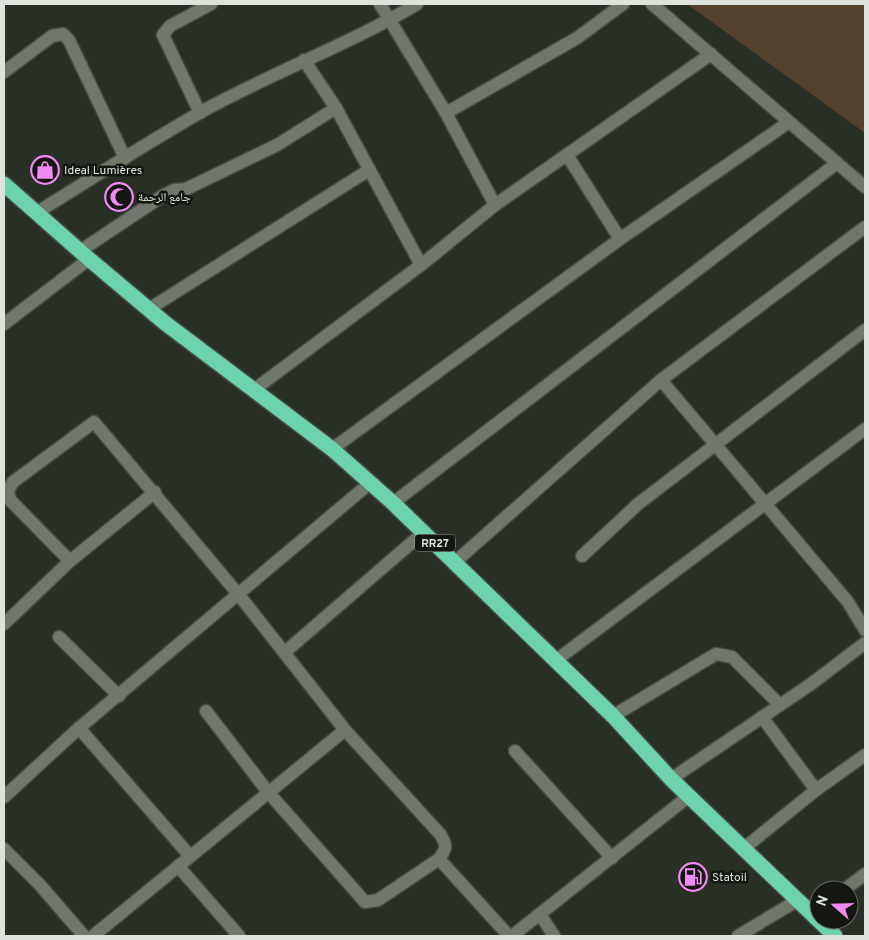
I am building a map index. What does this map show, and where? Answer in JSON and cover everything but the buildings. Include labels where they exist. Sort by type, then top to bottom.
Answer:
[{"type":"highway","name":"RR27","points":[[4,184],[84,255],[149,309],[332,450],[393,503],[613,716],[671,779],[798,900],[809,907]]},
{"type":"street","points":[[200,113],[163,35],[170,26],[211,4]]},
{"type":"street","points":[[380,4],[388,21],[446,113],[495,205]]},
{"type":"street","points":[[36,213],[200,113],[304,60],[388,21],[417,4]]},
{"type":"street","points":[[446,113],[577,38],[623,4]]},
{"type":"street","points":[[652,4],[865,187]]},
{"type":"street","points":[[4,72],[52,36],[63,34],[69,40],[125,158]]},
{"type":"street","points":[[255,389],[421,266],[495,205],[711,54]]},
{"type":"street","points":[[304,60],[336,108],[421,266]]},
{"type":"street","points":[[4,324],[84,255],[164,195],[174,190],[186,189],[276,144],[336,108]]},
{"type":"street","points":[[332,450],[620,239],[790,122]]},
{"type":"street","points":[[567,154],[620,239]]},
{"type":"street","points":[[393,503],[837,163]]},
{"type":"street","points":[[149,309],[368,170]]},
{"type":"street","points":[[455,562],[661,380],[865,228]]},
{"type":"street","points":[[582,556],[638,504],[865,330]]},
{"type":"street","points":[[661,380],[848,602],[865,630]]},
{"type":"street","points":[[70,562],[10,500],[8,490],[13,482],[94,422],[155,492],[239,595],[345,730],[440,834],[446,847],[439,858],[378,900],[365,902],[268,792],[206,711]]},
{"type":"street","points":[[555,661],[865,429]]},
{"type":"street","points":[[4,797],[80,728],[370,483]]},
{"type":"street","points":[[4,624],[70,562],[155,492]]},
{"type":"street","points":[[285,652],[424,532]]},
{"type":"street","points":[[59,637],[119,696]]},
{"type":"street","points":[[671,779],[780,705],[865,643]]},
{"type":"street","points":[[613,716],[716,654],[732,657],[780,705]]},
{"type":"street","points":[[762,717],[816,790]]},
{"type":"street","points":[[80,728],[190,856]]},
{"type":"street","points":[[93,936],[345,730]]},
{"type":"street","points":[[515,751],[612,858]]},
{"type":"street","points":[[744,849],[816,790],[865,755]]},
{"type":"street","points":[[512,936],[689,796]]},
{"type":"street","points":[[4,849],[40,885],[84,936]]},
{"type":"street","points":[[439,858],[509,936]]},
{"type":"street","points":[[178,866],[240,936]]},
{"type":"street","points":[[738,936],[798,900]]},
{"type":"street","points":[[540,914],[554,936]]},
{"type":"shaded area","points":[[687,4],[865,4],[865,133]]},
{"type":"place","name":"Ideal Lumières","points":[[45,170]]},
{"type":"place","name":"جامع الرحمة","points":[[119,197]]},
{"type":"place","name":"Statoil","points":[[693,877]]}]
